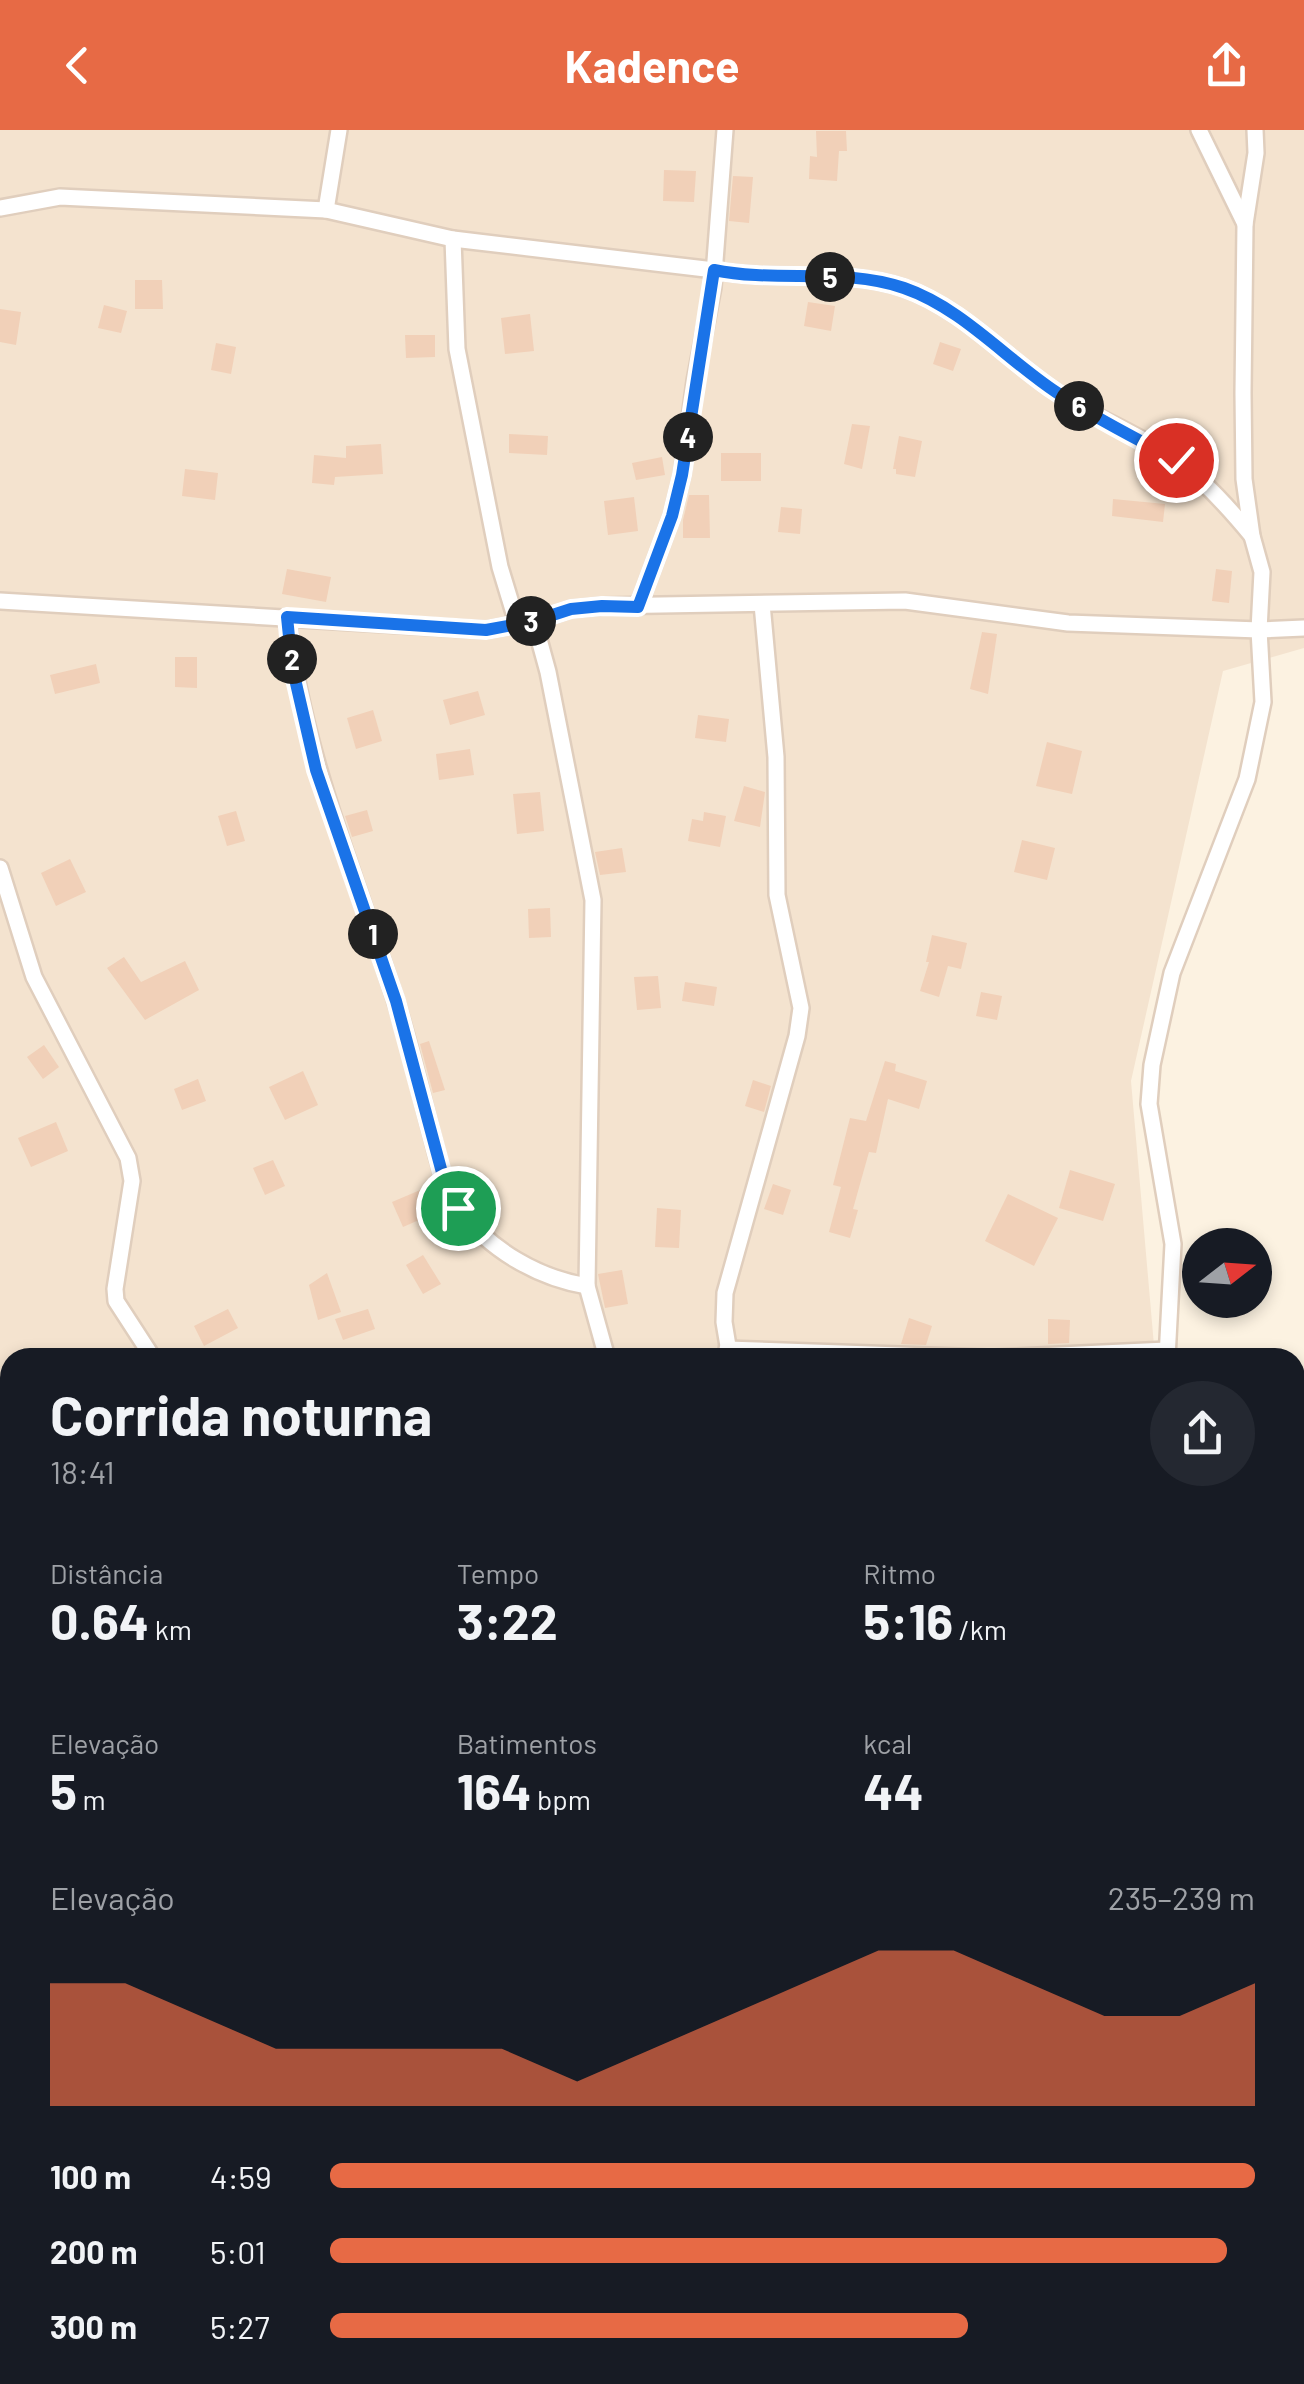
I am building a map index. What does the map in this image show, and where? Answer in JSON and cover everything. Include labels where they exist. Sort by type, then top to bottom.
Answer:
[{"type":"street","points":[[326,210],[339,130]]},
{"type":"street","points":[[638,607],[672,516],[682,475],[714,270],[725,130]]},
{"type":"street","points":[[1199,130],[1246,224]]},
{"type":"street","points":[[1167,1348],[1173,1244],[1148,1104],[1152,1065],[1172,974],[1247,779],[1263,702],[1259,630],[1262,572],[1244,480],[1246,224],[1256,130]]},
{"type":"street","points":[[0,208],[60,197],[326,210],[453,239],[744,276],[862,277],[905,288],[941,305],[1056,393],[1176,460],[1221,499],[1252,536]]},
{"type":"street","points":[[453,239],[457,348],[489,516],[548,672],[593,900],[587,1286],[605,1348]]},
{"type":"street","points":[[0,601],[486,630],[571,609],[602,606],[904,601],[1068,622],[1259,630],[1304,628]]},
{"type":"street","points":[[727,1348],[725,1293],[798,1036],[802,1008],[777,895],[776,757],[762,604]]},
{"type":"street","points":[[287,617],[292,666],[316,770],[396,1001],[444,1180],[458,1208],[486,1240],[553,1280],[587,1286]]},
{"type":"street","points":[[0,868],[34,977],[132,1171],[116,1301],[147,1348]]},
{"type":"shaded area","points":[[0,130],[1304,130],[1304,648],[1223,671],[1131,1081],[1154,1348],[0,1348]]},
{"type":"building","points":[[816,131],[846,131],[847,151],[839,151],[837,181],[809,179],[810,156],[817,157]]},
{"type":"building","points":[[664,170],[696,171],[694,202],[663,201]]},
{"type":"building","points":[[733,176],[753,177],[749,223],[729,221]]},
{"type":"building","points":[[135,280],[162,280],[163,309],[135,309]]},
{"type":"building","points":[[808,302],[835,306],[831,331],[804,326]]},
{"type":"building","points":[[104,305],[127,311],[121,333],[98,328]]},
{"type":"building","points":[[0,309],[21,312],[16,345],[0,342]]},
{"type":"building","points":[[530,314],[534,351],[505,354],[501,318]]},
{"type":"building","points":[[405,335],[435,335],[435,357],[406,358]]},
{"type":"building","points":[[940,342],[961,349],[953,371],[933,364]]},
{"type":"building","points":[[216,343],[236,347],[231,374],[211,370]]},
{"type":"building","points":[[852,424],[870,426],[862,469],[844,464]]},
{"type":"building","points":[[509,434],[548,436],[547,455],[509,453]]},
{"type":"building","points":[[899,436],[922,441],[915,477],[896,474],[893,469]]},
{"type":"building","points":[[381,444],[383,474],[335,477],[334,485],[312,483],[314,455],[346,458],[346,446]]},
{"type":"building","points":[[721,453],[761,453],[761,481],[721,481]]},
{"type":"building","points":[[662,457],[665,475],[636,480],[632,463]]},
{"type":"building","points":[[185,469],[218,473],[215,500],[182,496]]},
{"type":"building","points":[[689,495],[709,495],[710,538],[683,538]]},
{"type":"building","points":[[634,497],[638,531],[608,535],[604,501]]},
{"type":"building","points":[[1113,499],[1165,504],[1163,522],[1112,516]]},
{"type":"building","points":[[781,507],[802,509],[800,534],[778,532]]},
{"type":"building","points":[[287,569],[331,577],[326,602],[282,594]]},
{"type":"building","points":[[1216,569],[1232,571],[1229,603],[1212,601]]},
{"type":"building","points":[[982,632],[997,634],[988,694],[970,689]]},
{"type":"building","points":[[175,657],[197,657],[197,688],[175,687]]},
{"type":"building","points":[[96,664],[100,683],[55,694],[50,675]]},
{"type":"building","points":[[478,691],[485,715],[450,725],[443,700]]},
{"type":"building","points":[[373,710],[382,741],[356,749],[347,718]]},
{"type":"building","points":[[698,715],[729,719],[726,742],[695,738]]},
{"type":"building","points":[[1047,742],[1082,751],[1072,794],[1036,786]]},
{"type":"building","points":[[470,749],[474,775],[439,780],[436,754]]},
{"type":"building","points":[[744,786],[765,792],[760,827],[734,821]]},
{"type":"building","points":[[540,792],[544,831],[517,834],[513,794]]},
{"type":"building","points":[[367,810],[373,831],[352,837],[345,816]]},
{"type":"building","points":[[236,811],[245,841],[227,846],[218,816]]},
{"type":"building","points":[[704,812],[726,816],[720,847],[688,841],[692,819],[703,821]]},
{"type":"building","points":[[1022,840],[1055,848],[1047,880],[1014,872]]},
{"type":"building","points":[[622,848],[626,872],[600,875],[595,852]]},
{"type":"building","points":[[70,859],[86,892],[56,906],[41,873]]},
{"type":"building","points":[[550,908],[551,937],[529,938],[528,909]]},
{"type":"building","points":[[932,935],[967,943],[961,969],[948,966],[939,997],[920,991]]},
{"type":"building","points":[[124,957],[141,982],[185,961],[199,990],[145,1020],[107,968]]},
{"type":"building","points":[[658,976],[661,1008],[637,1010],[634,977]]},
{"type":"building","points":[[685,982],[717,987],[714,1006],[682,1001]]},
{"type":"building","points":[[981,992],[1002,996],[997,1020],[976,1016]]},
{"type":"building","points":[[429,1041],[445,1090],[433,1093],[420,1044]]},
{"type":"building","points":[[44,1045],[59,1067],[43,1079],[27,1057]]},
{"type":"building","points":[[885,1061],[896,1064],[895,1071],[927,1081],[919,1109],[888,1099],[876,1153],[869,1152],[853,1209],[858,1210],[850,1238],[829,1232],[841,1187],[833,1185],[850,1118],[866,1121]]},
{"type":"building","points":[[303,1071],[318,1105],[285,1120],[269,1087]]},
{"type":"building","points":[[198,1079],[206,1101],[182,1110],[174,1089]]},
{"type":"building","points":[[753,1080],[771,1086],[764,1112],[745,1106]]},
{"type":"building","points":[[56,1122],[68,1151],[31,1167],[18,1138]]},
{"type":"building","points":[[273,1160],[285,1186],[265,1195],[253,1168]]},
{"type":"building","points":[[1070,1170],[1115,1184],[1103,1221],[1059,1208]]},
{"type":"building","points":[[773,1184],[791,1190],[783,1215],[764,1209]]},
{"type":"building","points":[[425,1188],[435,1213],[403,1227],[392,1202]]},
{"type":"building","points":[[1008,1194],[1058,1218],[1034,1266],[985,1241]]},
{"type":"building","points":[[657,1208],[681,1210],[679,1248],[655,1247]]},
{"type":"building","points":[[423,1255],[441,1284],[423,1294],[406,1265]]},
{"type":"building","points":[[622,1270],[628,1304],[605,1308],[598,1274]]},
{"type":"building","points":[[327,1273],[341,1312],[318,1320],[309,1285]]},
{"type":"building","points":[[228,1309],[238,1328],[204,1346],[194,1326]]},
{"type":"building","points":[[368,1309],[375,1329],[343,1340],[335,1319]]},
{"type":"building","points":[[909,1318],[932,1326],[926,1345],[901,1344]]},
{"type":"building","points":[[1048,1319],[1070,1320],[1069,1343],[1048,1344]]},
{"type":"route","points":[[458,1208],[444,1180],[396,1001],[316,770],[292,666],[287,617],[486,630],[571,609],[638,607],[672,516],[682,475],[714,270],[744,276],[862,277],[905,288],[941,305],[1056,393],[1176,460]]}]
